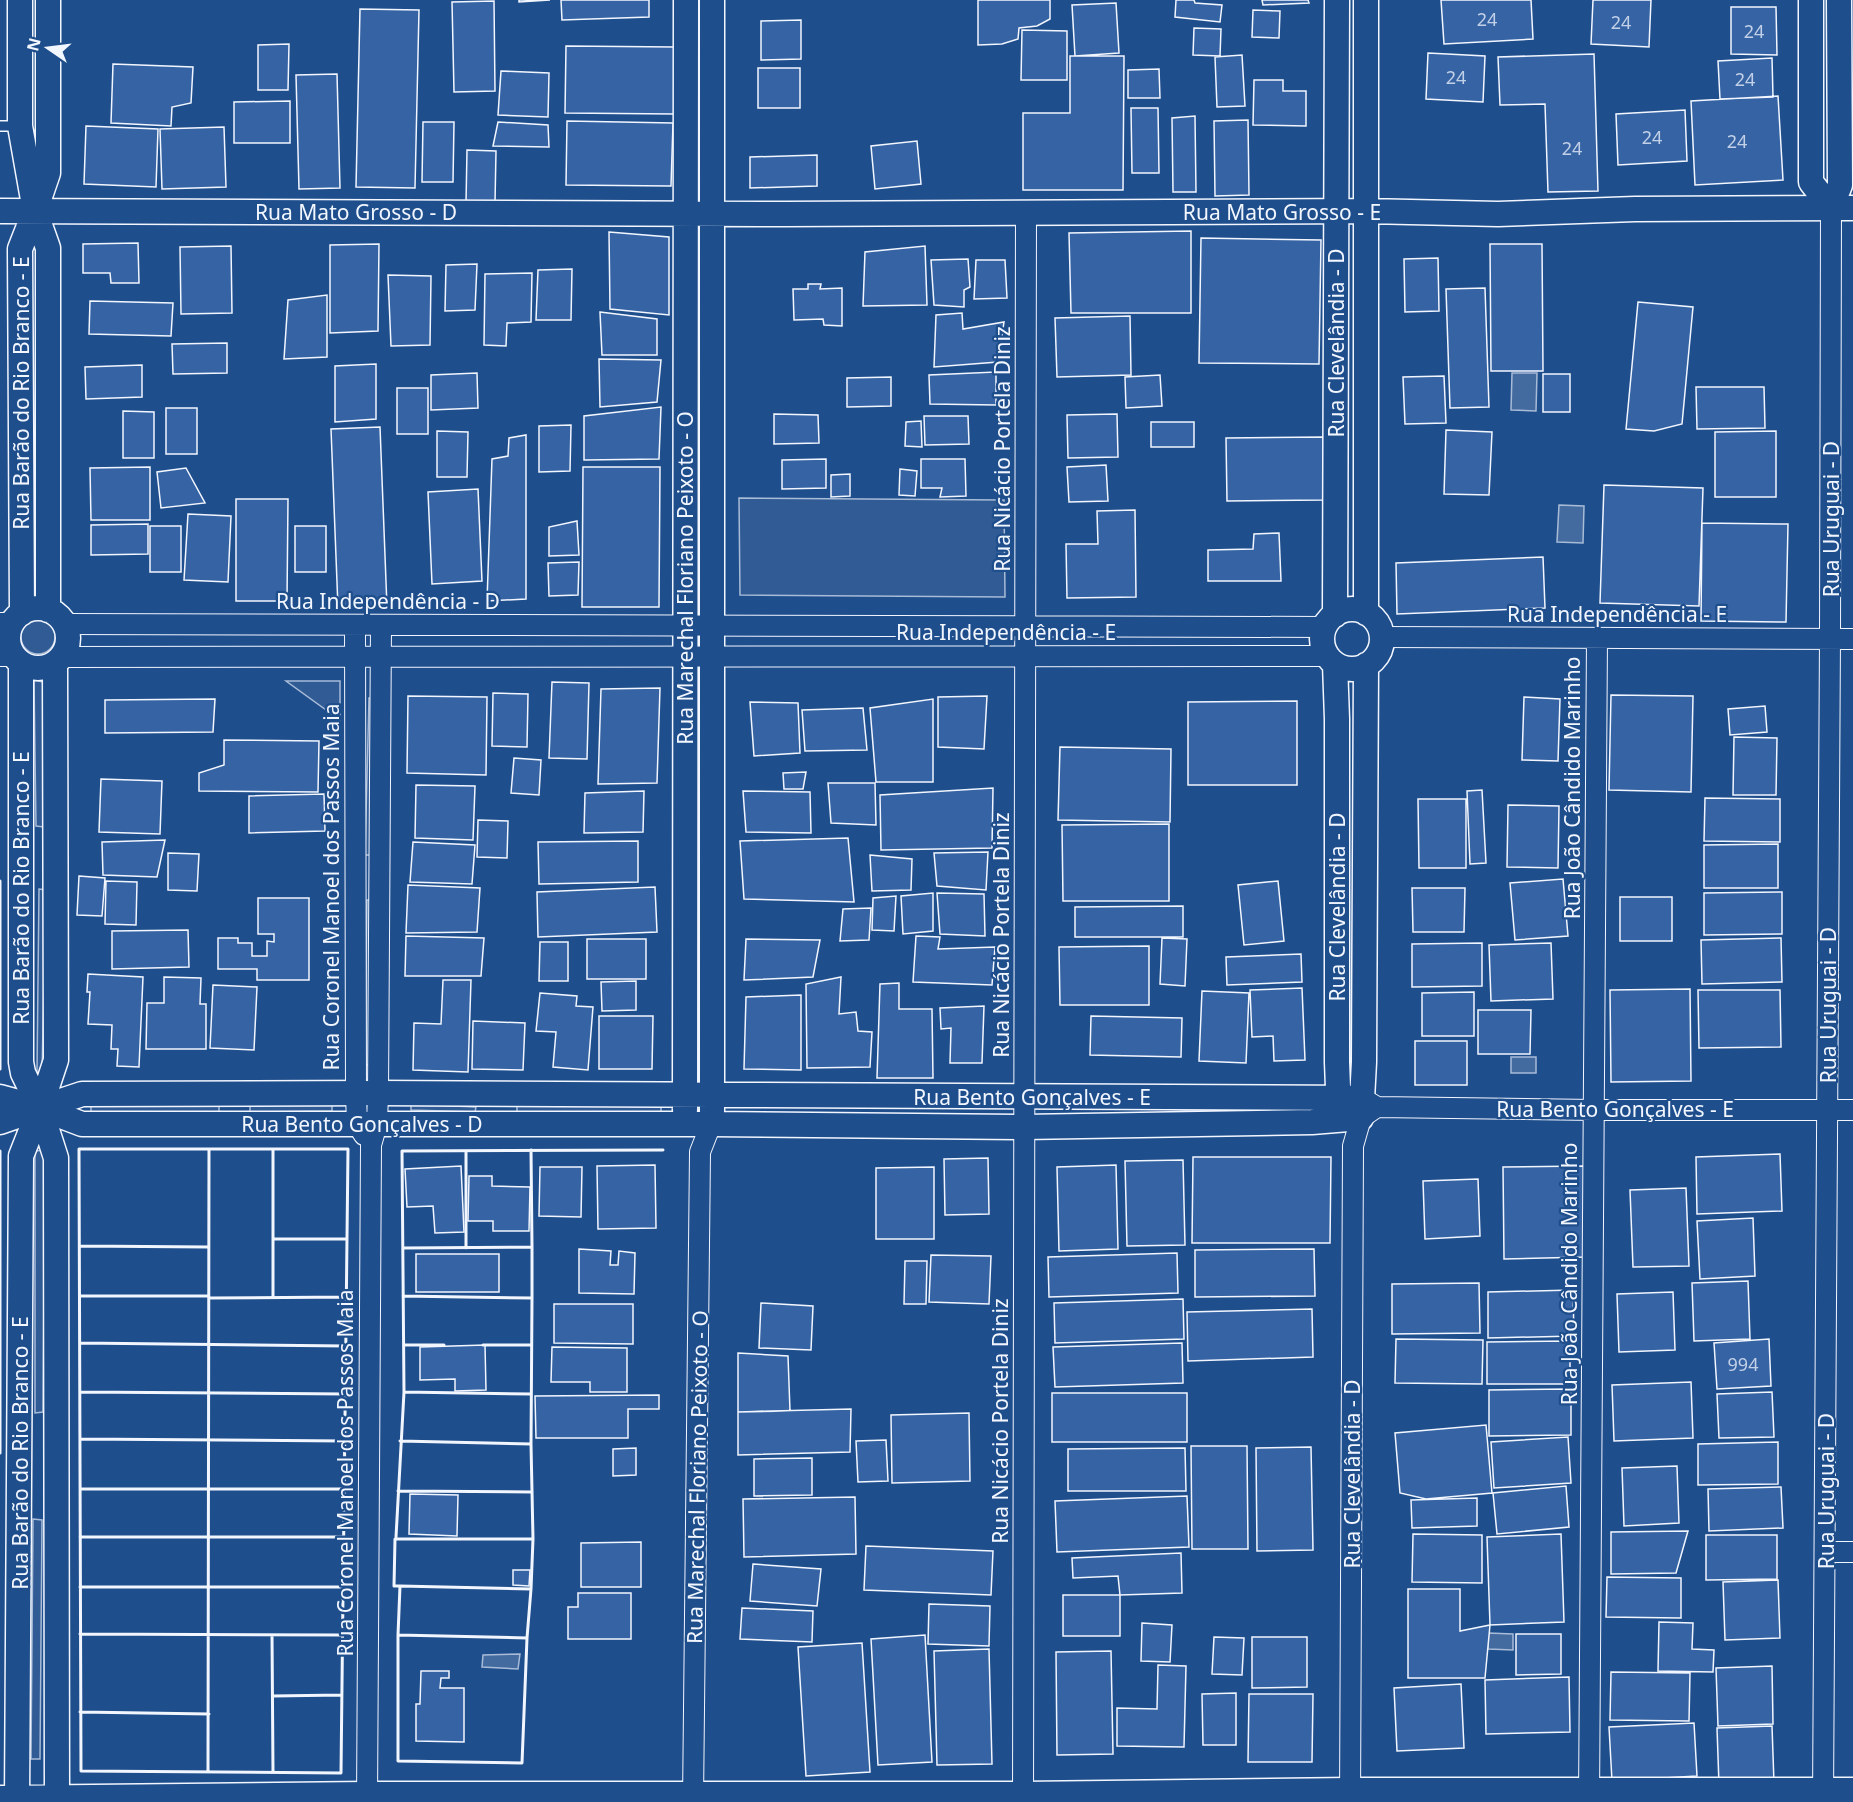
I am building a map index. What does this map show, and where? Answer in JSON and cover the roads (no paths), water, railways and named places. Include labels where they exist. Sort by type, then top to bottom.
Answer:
[{"type":"street","name":"Rua Marechal Floriano Peixoto - O","points":[[686,0],[684,1096],[686,1124],[700,1152]]},
{"type":"street","name":"Rua Marechal Floriano Peixoto - O","points":[[693,1798],[700,1152],[711,1124],[712,1096],[712,0]]},
{"type":"street","name":"Rua Clevelândia - D","points":[[1330,621],[1336,460],[1337,0]]},
{"type":"street","name":"Rua Clevelândia - D","points":[[1366,0],[1366,613]]},
{"type":"street","points":[[1811,0],[1811,182],[1842,208]]},
{"type":"street","name":"Rua Uruguai - D","points":[[1823,1796],[1830,638],[1842,208],[1839,185],[1839,0]]},
{"type":"street","points":[[20,6],[48,6]]},
{"type":"street","name":"Rua Barão do Rio Branco - E","points":[[20,6],[10,126],[48,248],[48,429],[56,617]]},
{"type":"street","name":"Rua Barão do Rio Branco - E","points":[[11,620],[20,430],[20,249],[48,173],[48,6]]},
{"type":"street","name":"Rua Mato Grosso - E","points":[[712,213],[1366,211],[1498,214],[1635,209],[1842,208]]},
{"type":"street","name":"Rua Mato Grosso - D","points":[[0,211],[712,213]]},
{"type":"street","name":"Rua Nicácio Portela Diniz","points":[[1023,1798],[1026,213]]},
{"type":"street","points":[[20,430],[48,429]]},
{"type":"street","points":[[1336,460],[1366,461]]},
{"type":"street","points":[[37,608],[56,617],[68,637],[68,644],[59,660],[49,667],[34,669],[11,659],[7,640],[11,620],[37,608]]},
{"type":"street","points":[[1350,609],[1366,613],[1377,623],[1381,638],[1379,651],[1366,665],[1350,669],[1331,660],[1322,639],[1330,621],[1350,609]]},
{"type":"street","name":"Rua Independência - D","points":[[56,617],[189,624],[712,625]]},
{"type":"street","name":"Rua Independência - E","points":[[712,625],[1152,626],[1330,621]]},
{"type":"street","points":[[189,624],[189,656]]},
{"type":"street","name":"Rua Coronel Manoel dos Passos Maia","points":[[355,625],[355,869],[368,1131],[367,1798]]},
{"type":"street","name":"Rua Coronel Manoel dos Passos Maia","points":[[367,1093],[379,868],[381,625]]},
{"type":"street","points":[[486,625],[487,655]]},
{"type":"street","points":[[1152,626],[1152,656]]},
{"type":"street","name":"Rua Independência - E","points":[[1381,638],[1853,639]]},
{"type":"street","name":"Rua João Cândido Marinho","points":[[1589,1797],[1597,638]]},
{"type":"street","points":[[59,660],[189,656],[685,655]]},
{"type":"street","name":"Rua Independência - E","points":[[685,655],[1152,656],[1331,660]]},
{"type":"street","name":"Rua Barão do Rio Branco - E","points":[[11,659],[21,854],[21,1062],[22,1073],[40,1108],[56,1158],[57,1800]]},
{"type":"street","name":"Rua Barão do Rio Branco - E","points":[[12,1799],[20,1472],[21,1156],[56,1060],[59,660]]},
{"type":"street","name":"Rua Clevelândia - D","points":[[1331,660],[1337,719],[1336,1062],[1356,1108]]},
{"type":"street","name":"Rua Clevelândia - D","points":[[1350,1796],[1353,1146],[1364,1051],[1366,665]]},
{"type":"street","points":[[21,854],[56,855]]},
{"type":"street","points":[[355,869],[379,868]]},
{"type":"street","points":[[685,876],[712,877]]},
{"type":"street","name":"Rua Bento Gonçalves - D","points":[[0,1122],[82,1094],[367,1093],[684,1096]]},
{"type":"street","points":[[229,1094],[230,1124]]},
{"type":"street","points":[[491,1125],[492,1094]]},
{"type":"street","name":"Rua Bento Gonçalves - D","points":[[0,1096],[82,1124],[230,1124],[368,1131],[491,1125],[686,1124]]},
{"type":"street","name":"Rua Bento Gonçalves - E","points":[[684,1096],[1024,1096],[1356,1108],[1853,1110]]},
{"type":"street","name":"Rua Bento Gonçalves - E","points":[[686,1124],[1024,1127],[1356,1108]]},
{"type":"street","points":[[20,1472],[57,1472]]},
{"type":"street","points":[[1826,1552],[1853,1552]]},
{"type":"street","points":[[12,1799],[1823,1796],[1853,1790]]}]
